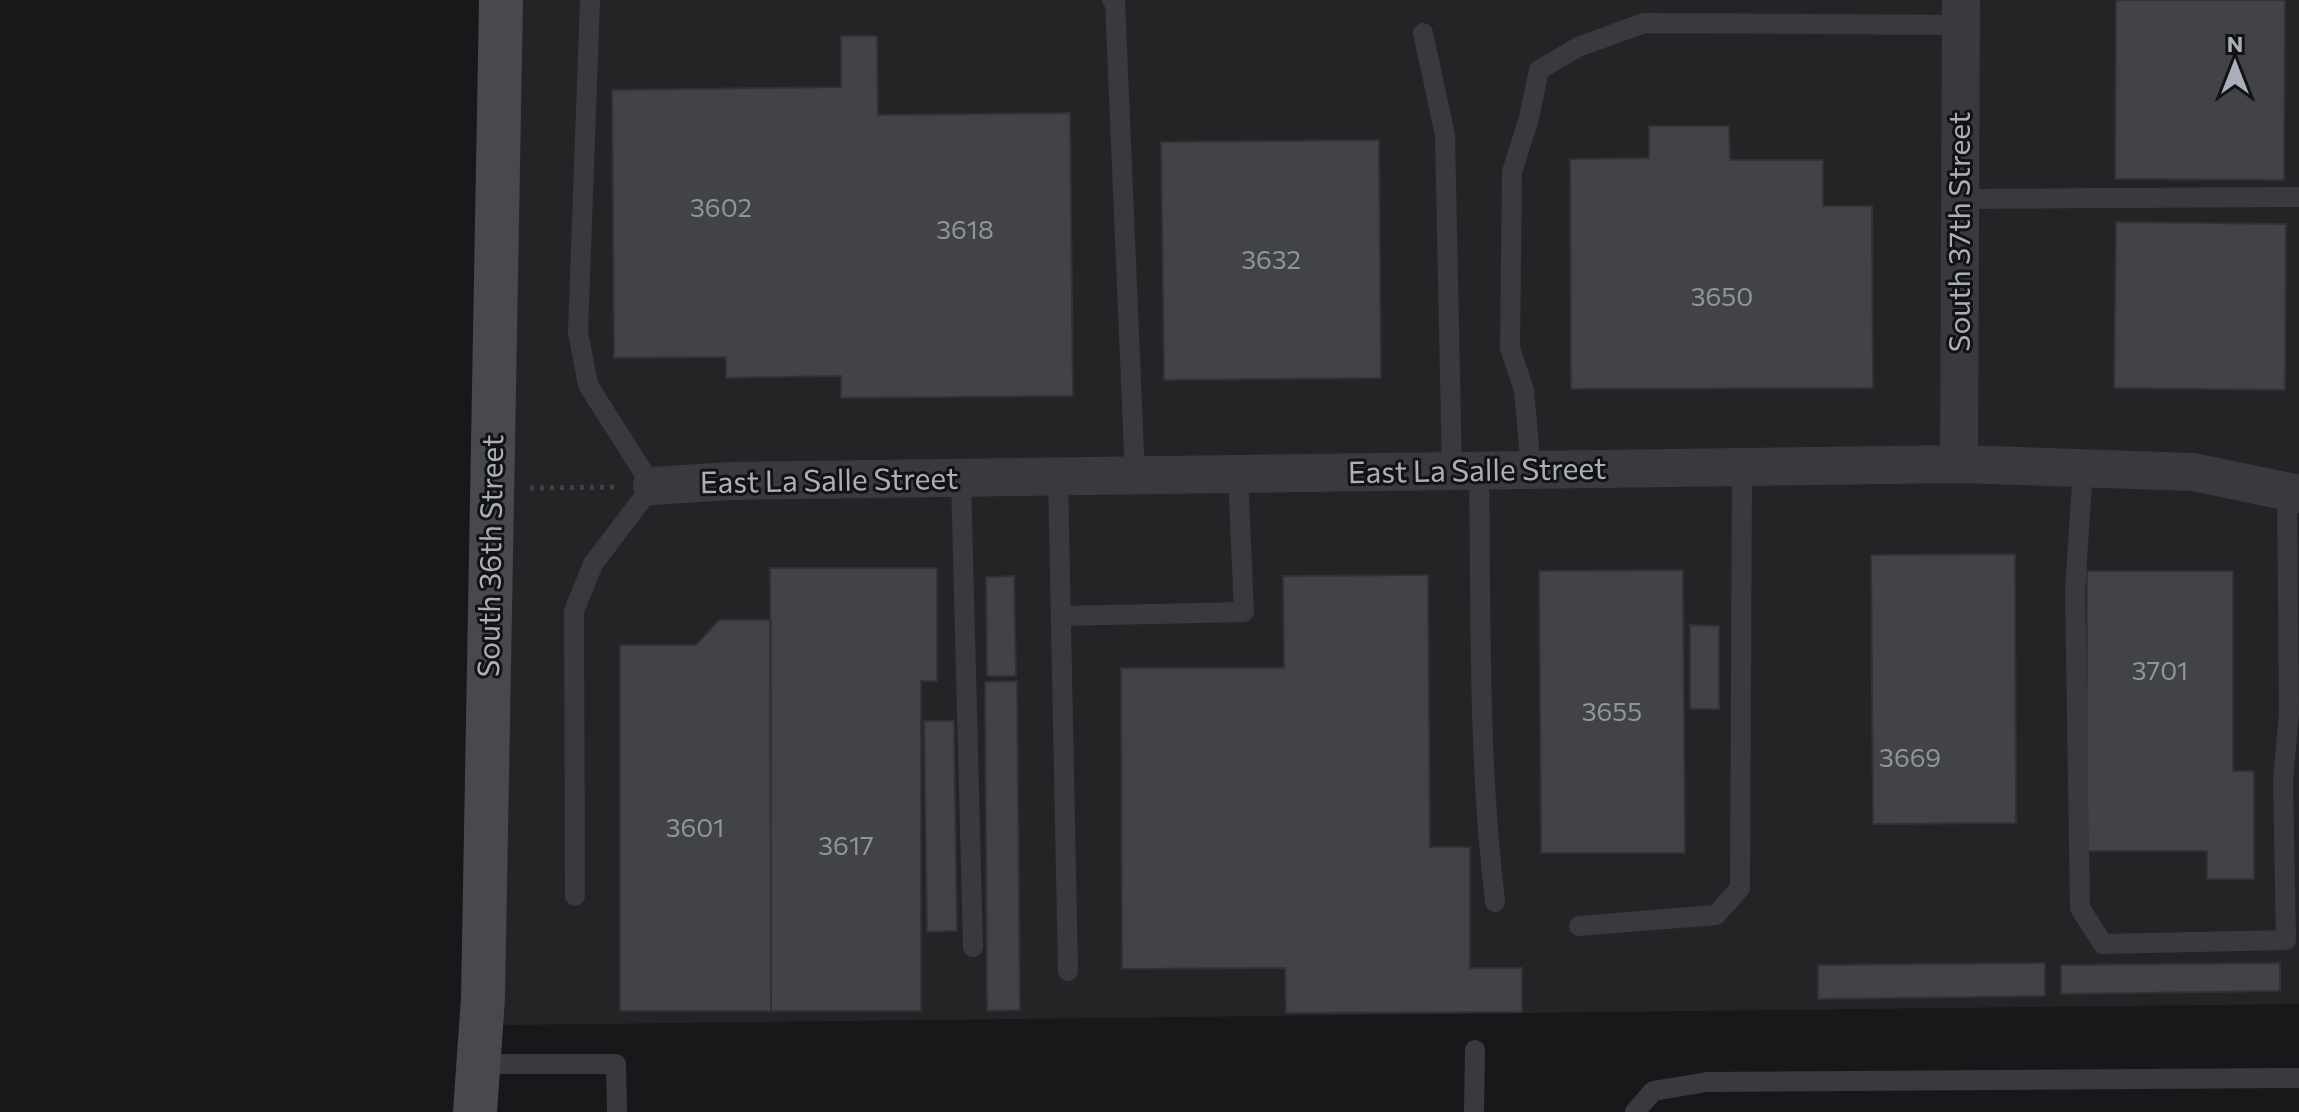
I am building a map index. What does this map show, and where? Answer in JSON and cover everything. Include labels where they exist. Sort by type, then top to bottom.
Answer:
[{"type":"street","name":"South 36th Street","points":[[475,1112],[483,998],[501,0]]},
{"type":"street","name":"South 37th Street","points":[[1959,464],[1961,12]]},
{"type":"street","name":"East La Salle Street","points":[[652,486],[730,481],[1959,464],[2193,472],[2293,493]]},
{"type":"lane","points":[[575,896],[574,611],[593,564],[652,486],[588,385],[578,332],[590,0]]},
{"type":"lane","points":[[1112,0],[1115,1],[1135,476]]},
{"type":"lane","points":[[1531,469],[1524,390],[1510,348],[1512,172],[1529,118],[1539,70],[1578,47],[1644,23],[1961,12]]},
{"type":"lane","points":[[1423,33],[1445,135],[1482,680],[1488,842],[1495,902]]},
{"type":"lane","points":[[1960,199],[2299,197]]},
{"type":"lane","points":[[1579,926],[1716,915],[1740,888],[1742,468]]},
{"type":"lane","points":[[2083,468],[2075,591],[2080,908],[2103,944],[2286,940],[2283,780],[2289,713],[2293,493]]},
{"type":"lane","points":[[1061,616],[1244,612],[1238,475]]},
{"type":"lane","points":[[1058,477],[1068,971]]},
{"type":"lane","points":[[961,478],[973,947]]},
{"type":"lane","points":[[1474,1112],[1475,1050]]},
{"type":"lane","points":[[478,1064],[616,1064],[617,1112]]},
{"type":"lane","points":[[1635,1112],[1653,1091],[1707,1082],[2299,1078]]},
{"type":"path","points":[[525,488],[652,486]]},
{"type":"shaded area","points":[[512,0],[2299,0],[2299,1004],[498,1025]]},
{"type":"building","points":[[2116,0],[2285,0],[2284,180],[2115,179]]},
{"type":"building","points":[[841,36],[877,36],[878,115],[1070,113],[1073,396],[841,398],[841,376],[726,378],[726,357],[614,358],[612,90],[841,87]]},
{"type":"building","points":[[1649,126],[1729,126],[1730,160],[1823,160],[1823,206],[1872,206],[1873,388],[1571,389],[1570,159],[1649,158]]},
{"type":"building","points":[[1379,140],[1381,378],[1164,380],[1161,142]]},
{"type":"building","points":[[2116,222],[2286,224],[2285,390],[2114,388]]},
{"type":"building","points":[[2015,554],[2016,823],[1873,824],[1871,555]]},
{"type":"building","points":[[770,568],[937,568],[937,681],[921,681],[921,1011],[771,1011]]},
{"type":"building","points":[[1683,570],[1685,853],[1541,853],[1539,571]]},
{"type":"building","points":[[2087,571],[2233,571],[2233,771],[2254,771],[2254,879],[2207,879],[2207,851],[2086,851]]},
{"type":"building","points":[[1428,575],[1430,847],[1470,847],[1470,968],[1522,968],[1522,1012],[1286,1013],[1285,968],[1122,969],[1121,668],[1284,668],[1283,576]]},
{"type":"building","points":[[1014,576],[1016,676],[987,676],[986,577]]},
{"type":"building","points":[[719,620],[771,620],[771,1011],[620,1011],[620,645],[696,645]]},
{"type":"building","points":[[1690,625],[1719,626],[1719,709],[1690,709]]},
{"type":"building","points":[[1017,681],[1020,1010],[987,1011],[985,682]]},
{"type":"building","points":[[924,721],[954,721],[957,931],[927,932]]},
{"type":"building","points":[[2045,963],[2045,996],[1818,999],[1818,965]]},
{"type":"building","points":[[2280,963],[2280,991],[2061,994],[2061,965]]}]
